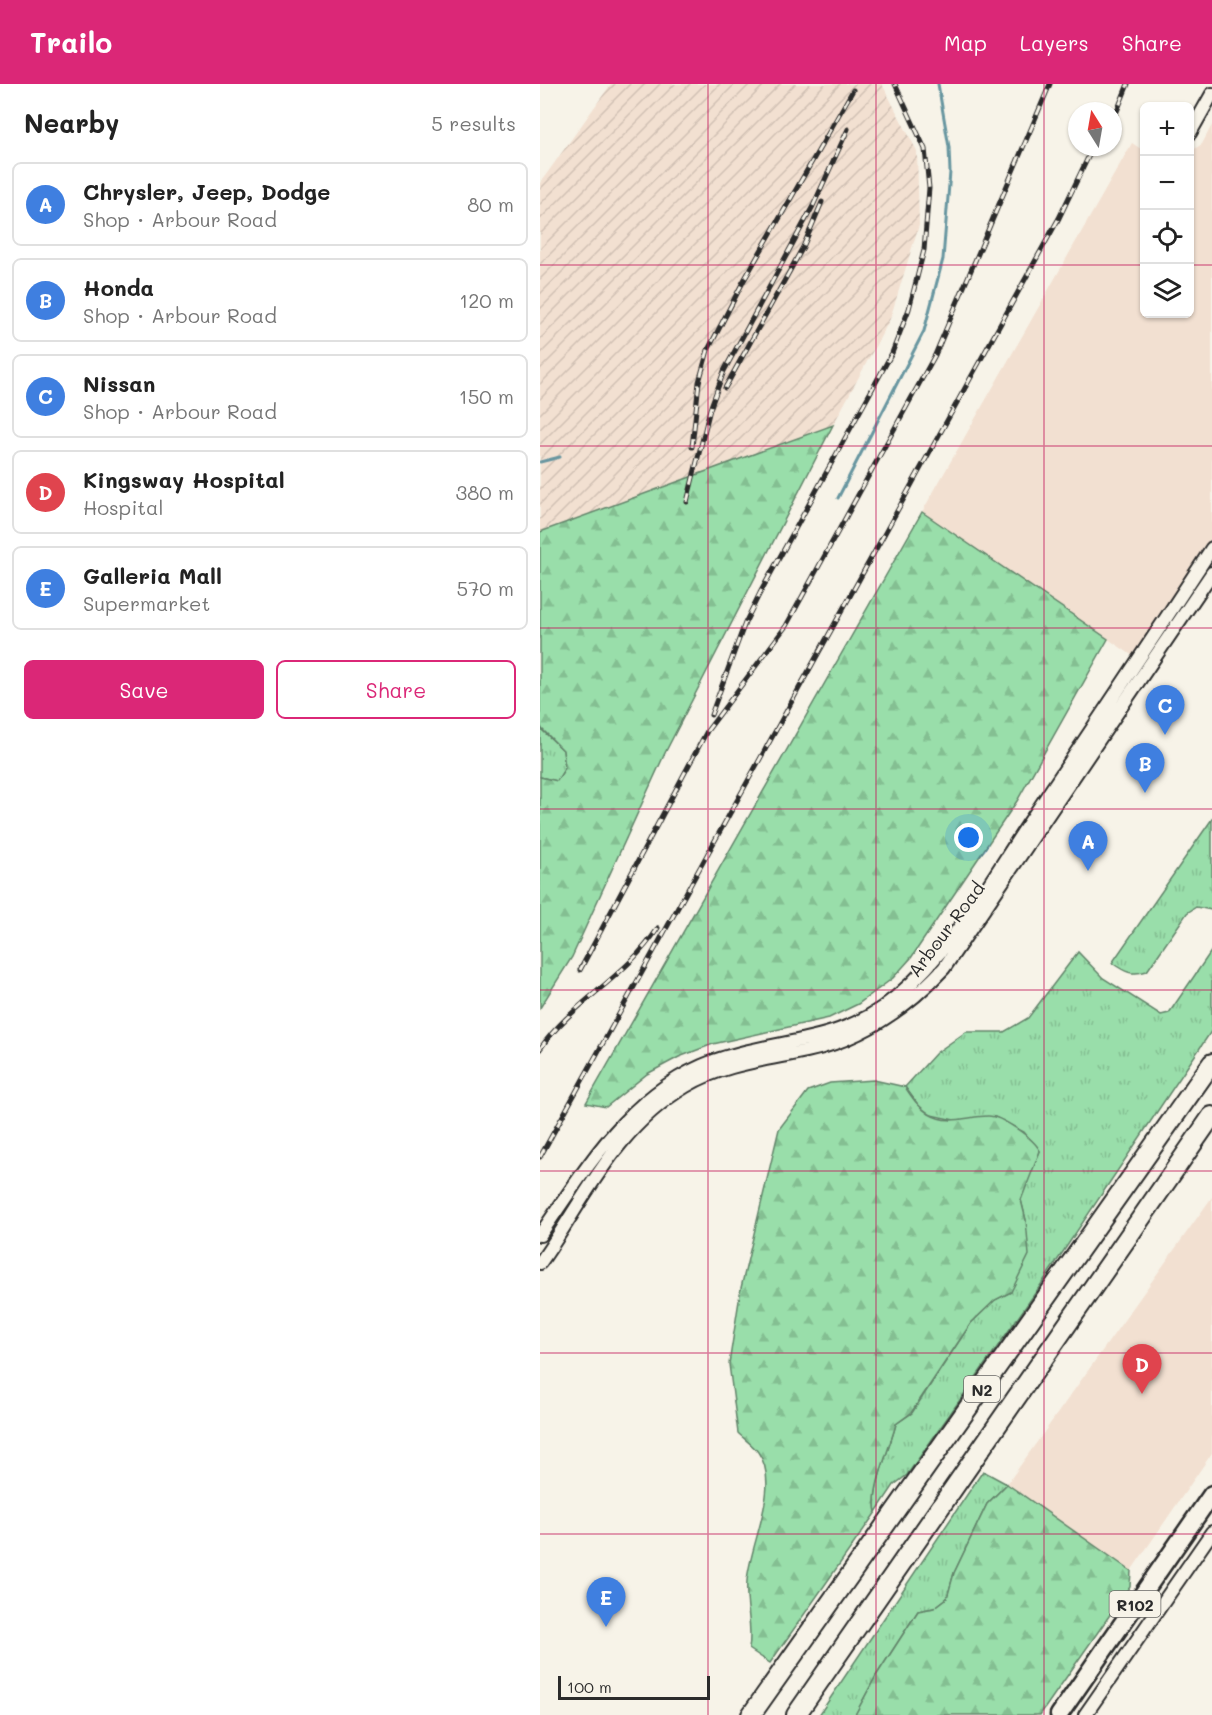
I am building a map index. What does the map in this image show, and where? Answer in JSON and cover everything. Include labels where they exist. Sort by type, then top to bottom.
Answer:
[{"type":"highway","name":"N2","points":[[751,1715],[1212,1063]]},
{"type":"highway","name":"N2","points":[[797,1715],[1212,1116]]},
{"type":"highway","points":[[746,1715],[795,1650]]},
{"type":"main road","name":"R102","points":[[1059,1715],[1212,1494]]},
{"type":"street","points":[[1194,126],[1212,94]]},
{"type":"street","name":"Arbour Road","points":[[540,1235],[613,1132],[650,1097],[713,1062],[812,1040],[858,1022],[894,999],[928,968],[997,872],[1212,548]]},
{"type":"street","name":"Arbour Road","points":[[540,1263],[617,1145],[658,1105],[686,1086],[716,1071],[838,1043],[894,1014],[920,994],[944,968],[1212,573]]},
{"type":"street","points":[[1085,1715],[1212,1532]]},
{"type":"shaded area","points":[[611,84],[882,84],[917,151],[919,225],[890,319],[833,425],[540,532],[540,183]]},
{"type":"shaded area","points":[[1212,125],[1212,537],[1133,656],[922,512],[1132,143],[1140,148],[1140,318],[1194,318],[1194,149],[1202,144]]},
{"type":"shaded area","points":[[1212,1197],[1212,1453],[1131,1571],[1007,1484]]},
{"type":"green space","points":[[833,425],[665,753],[572,957],[540,1008],[540,777],[557,781],[565,768],[563,750],[542,729],[540,724],[540,532]]},
{"type":"green space","points":[[922,512],[1108,639],[1017,801],[911,958],[893,978],[858,1004],[829,1018],[713,1044],[679,1057],[647,1074],[606,1107],[586,1103]]},
{"type":"green space","points":[[540,724],[542,730],[563,750],[565,768],[557,781],[540,777]]},
{"type":"green space","points":[[1212,819],[1212,910],[1196,907],[1187,913],[1147,971],[1133,973],[1112,963]]},
{"type":"green space","points":[[1212,950],[1212,1030],[1036,1292],[907,1475],[894,1485],[876,1512],[878,1481],[896,1424],[912,1413],[971,1323],[995,1300],[1011,1292],[1026,1220],[1021,1200],[1023,1189],[1040,1151],[1024,1132],[995,1117],[959,1121],[931,1115],[919,1106],[905,1087],[936,1053],[966,1032],[1004,1032],[1028,1018],[1078,952],[1103,978],[1161,1015],[1169,1013]]},
{"type":"green space","points":[[874,1080],[905,1087],[922,1108],[936,1118],[958,1120],[981,1116],[994,1117],[1017,1129],[1037,1146],[1040,1151],[1021,1200],[1026,1220],[1029,1255],[1011,1292],[995,1300],[971,1323],[911,1413],[896,1424],[878,1481],[876,1512],[770,1663],[749,1649],[747,1581],[763,1515],[767,1481],[765,1465],[758,1452],[738,1433],[729,1364],[741,1288],[779,1129],[808,1091],[830,1083]]},
{"type":"green space","points":[[983,1471],[1007,1484],[987,1504],[954,1573],[947,1598],[934,1608],[918,1611],[876,1676],[855,1715],[819,1715]]},
{"type":"green space","points":[[1007,1484],[1131,1571],[1130,1586],[1040,1715],[855,1715],[876,1676],[918,1611],[934,1608],[947,1598],[954,1573],[987,1504]]},
{"type":"waterway","points":[[838,498],[924,331],[943,259],[950,172],[949,147],[938,84]]},
{"type":"waterway","points":[[540,462],[560,457]]},
{"type":"railway","points":[[711,715],[745,623],[892,353],[909,309],[924,250],[929,188],[925,149],[895,84]]},
{"type":"railway","points":[[580,970],[707,731],[786,626],[935,355],[1050,84]]},
{"type":"railway","points":[[1121,102],[1128,84]]},
{"type":"railway","points":[[692,447],[699,382],[708,350],[743,282],[853,90]]},
{"type":"railway","points":[[687,502],[710,409],[724,371],[813,206],[848,129]]},
{"type":"railway","points":[[540,1157],[1059,218],[1089,156]]},
{"type":"railway","points":[[725,388],[803,247],[822,202]]},
{"type":"railway","points":[[540,1049],[568,1017],[631,961],[658,928]]},
{"type":"place","name":"Nissan","points":[[1165,735]]},
{"type":"place","name":"Honda","points":[[1145,793]]},
{"type":"place","name":"Chrysler, Jeep, Dodge","points":[[1088,871]]},
{"type":"place","name":"Kingsway Hospital","points":[[1142,1394]]},
{"type":"place","name":"Galleria Mall","points":[[606,1627]]}]
